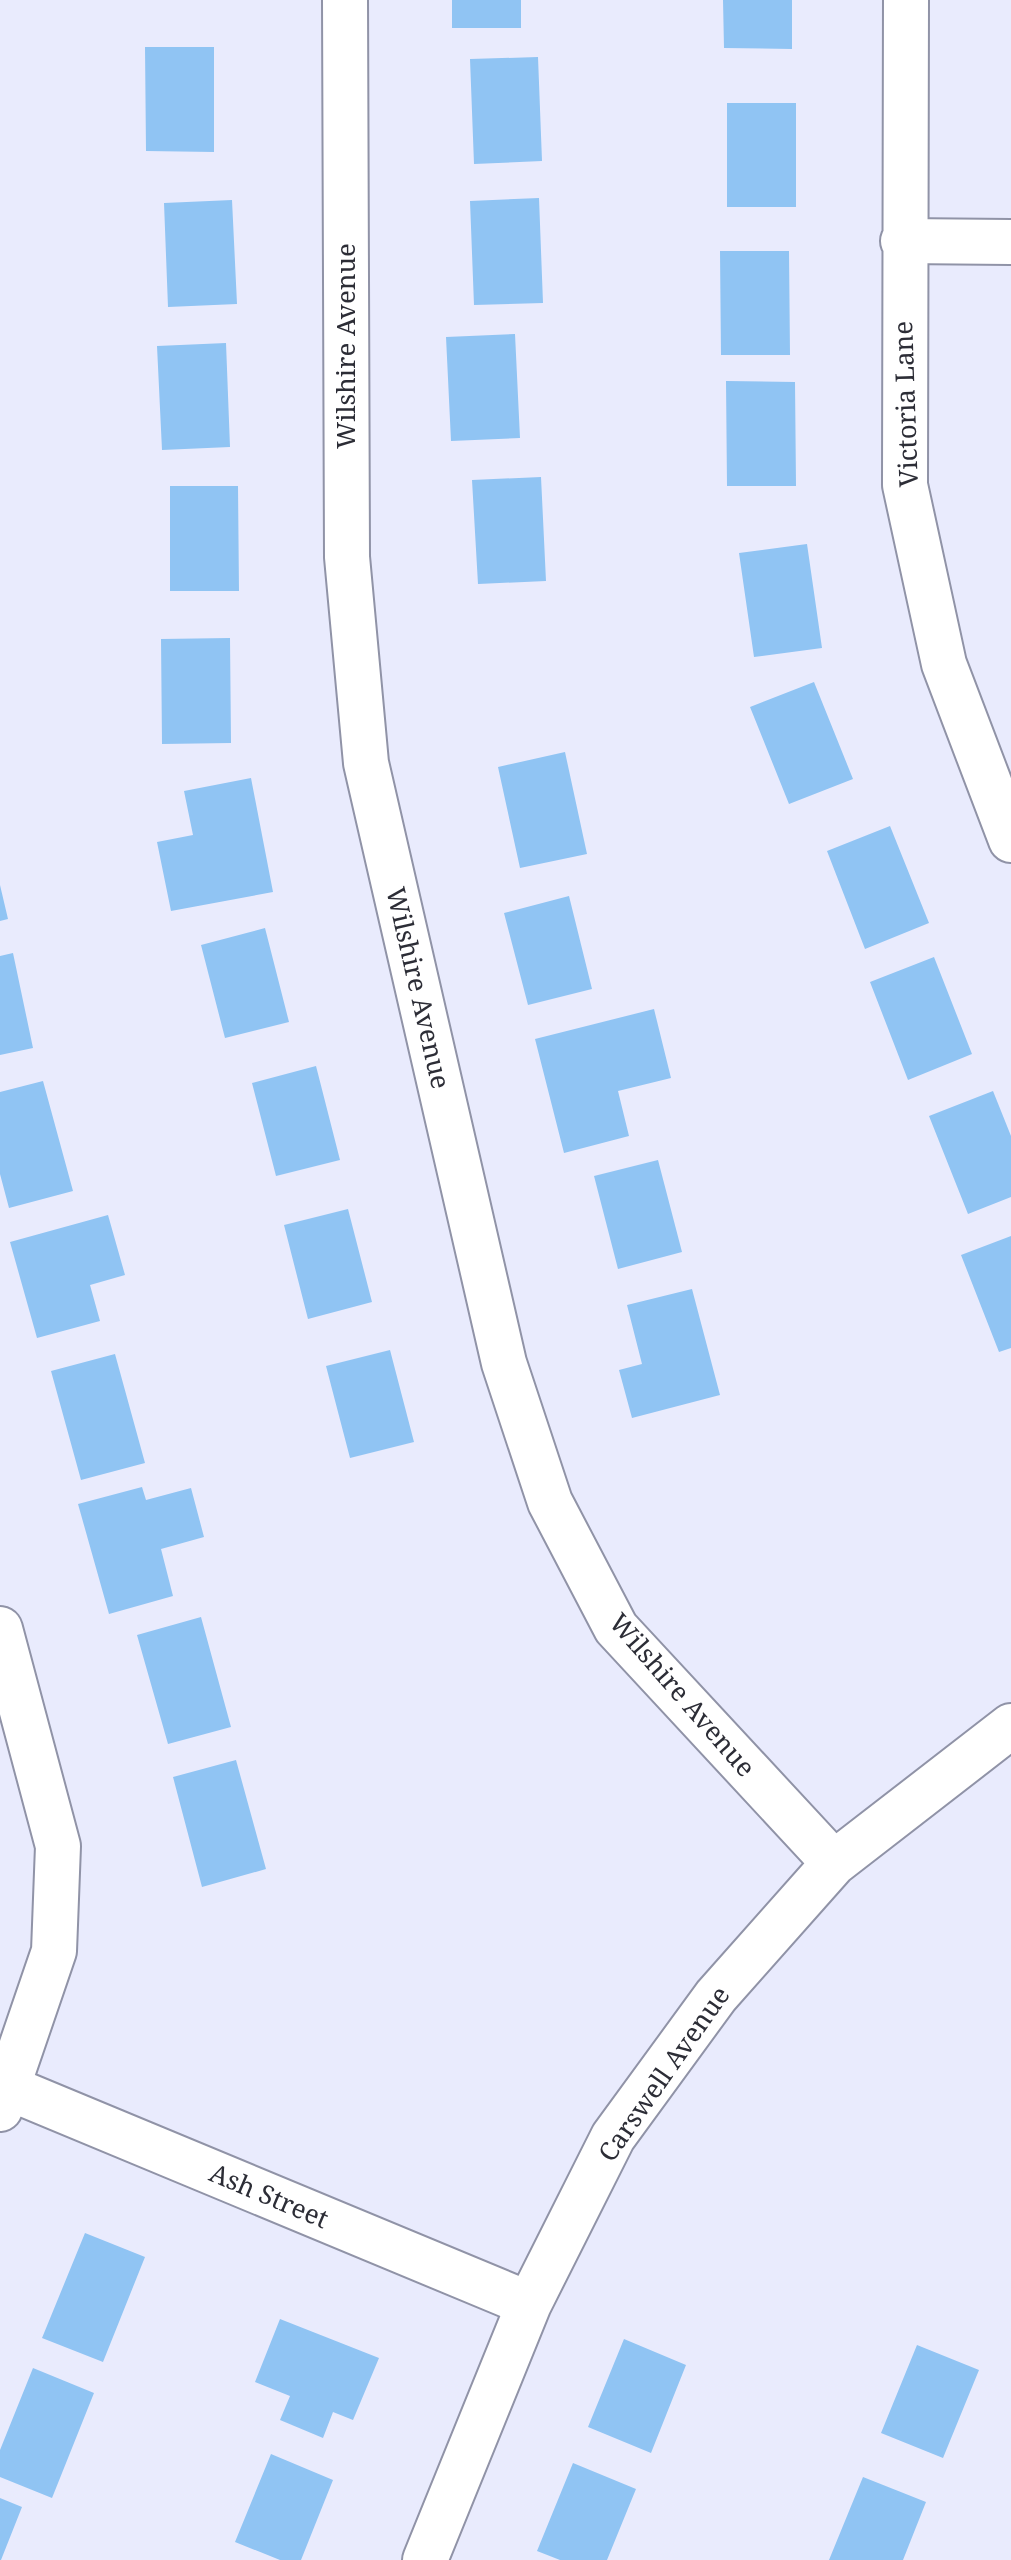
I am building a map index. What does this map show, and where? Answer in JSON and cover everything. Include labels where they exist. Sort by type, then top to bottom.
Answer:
[{"type":"street","name":"Wilshire Avenue","points":[[345,0],[347,557],[366,763],[504,1363],[550,1502],[616,1628],[834,1863]]},
{"type":"street","name":"Victoria Lane","points":[[906,0],[903,241],[905,485],[944,664],[1011,840]]},
{"type":"street","points":[[903,241],[1011,242]]},
{"type":"street","points":[[0,1629],[58,1846],[54,1951],[4,2099]]},
{"type":"street","name":"Carswell Avenue","points":[[425,2560],[529,2304],[613,2137],[716,1996],[834,1863],[1011,1726]]},
{"type":"street","name":"Ash Street","points":[[4,2099],[529,2304]]},
{"type":"building","points":[[452,0],[521,0],[521,28],[452,28]]},
{"type":"building","points":[[723,0],[792,0],[792,49],[724,48]]},
{"type":"building","points":[[145,47],[214,47],[214,152],[146,151]]},
{"type":"building","points":[[538,57],[542,161],[474,164],[470,59]]},
{"type":"building","points":[[727,103],[796,103],[796,207],[727,207]]},
{"type":"building","points":[[539,198],[543,303],[474,305],[470,201]]},
{"type":"building","points":[[232,200],[237,304],[168,307],[164,203]]},
{"type":"building","points":[[720,251],[789,251],[790,355],[721,355]]},
{"type":"building","points":[[515,334],[520,438],[451,441],[446,337]]},
{"type":"building","points":[[226,343],[230,447],[162,450],[157,346]]},
{"type":"building","points":[[726,381],[795,382],[796,486],[727,486]]},
{"type":"building","points":[[541,477],[546,581],[478,584],[472,480]]},
{"type":"building","points":[[170,486],[238,486],[239,591],[170,591]]},
{"type":"building","points":[[807,544],[822,648],[754,657],[739,553]]},
{"type":"building","points":[[230,638],[231,743],[162,744],[161,639]]},
{"type":"building","points":[[814,682],[853,779],[789,804],[750,707]]},
{"type":"building","points":[[565,752],[587,854],[520,868],[498,767]]},
{"type":"building","points":[[251,778],[273,892],[171,911],[157,842],[193,835],[184,791]]},
{"type":"building","points":[[890,826],[929,923],[865,949],[827,851]]},
{"type":"building","points":[[0,885],[8,919],[0,921]]},
{"type":"building","points":[[569,896],[592,989],[528,1005],[504,913]]},
{"type":"building","points":[[265,928],[289,1022],[225,1038],[201,945]]},
{"type":"building","points":[[13,953],[33,1048],[0,1055],[0,956]]},
{"type":"building","points":[[934,957],[972,1054],[908,1080],[870,982]]},
{"type":"building","points":[[654,1009],[671,1078],[618,1091],[629,1136],[564,1153],[535,1039]]},
{"type":"building","points":[[316,1066],[340,1160],[276,1176],[252,1083]]},
{"type":"building","points":[[43,1081],[73,1191],[9,1208],[0,1174],[0,1092]]},
{"type":"building","points":[[993,1091],[1011,1136],[1011,1197],[968,1214],[929,1116]]},
{"type":"building","points":[[658,1160],[682,1252],[618,1269],[594,1176]]},
{"type":"building","points":[[348,1209],[372,1302],[308,1319],[284,1225]]},
{"type":"building","points":[[108,1215],[125,1275],[90,1285],[100,1321],[37,1338],[10,1242]]},
{"type":"building","points":[[1011,1236],[1011,1348],[999,1352],[961,1255]]},
{"type":"building","points":[[692,1289],[720,1395],[632,1418],[619,1370],[642,1364],[627,1305]]},
{"type":"building","points":[[390,1350],[414,1442],[350,1458],[326,1366]]},
{"type":"building","points":[[115,1354],[145,1463],[81,1480],[51,1371]]},
{"type":"building","points":[[142,1487],[146,1500],[191,1488],[204,1537],[161,1549],[173,1596],[109,1614],[78,1504]]},
{"type":"building","points":[[201,1617],[231,1727],[168,1744],[137,1635]]},
{"type":"building","points":[[236,1760],[266,1869],[202,1887],[173,1777]]},
{"type":"building","points":[[85,2233],[145,2257],[103,2362],[42,2338]]},
{"type":"building","points":[[280,2319],[379,2358],[353,2420],[333,2412],[323,2438],[280,2420],[290,2396],[255,2382]]},
{"type":"building","points":[[624,2339],[686,2365],[651,2453],[588,2427]]},
{"type":"building","points":[[917,2345],[979,2370],[943,2458],[881,2433]]},
{"type":"building","points":[[33,2368],[94,2393],[52,2498],[0,2477],[0,2450]]},
{"type":"building","points":[[271,2454],[333,2480],[301,2560],[280,2560],[235,2542]]},
{"type":"building","points":[[573,2463],[636,2489],[607,2560],[560,2560],[537,2551]]},
{"type":"building","points":[[863,2477],[926,2502],[903,2560],[829,2560]]},
{"type":"building","points":[[0,2498],[22,2507],[1,2560],[0,2560]]}]
